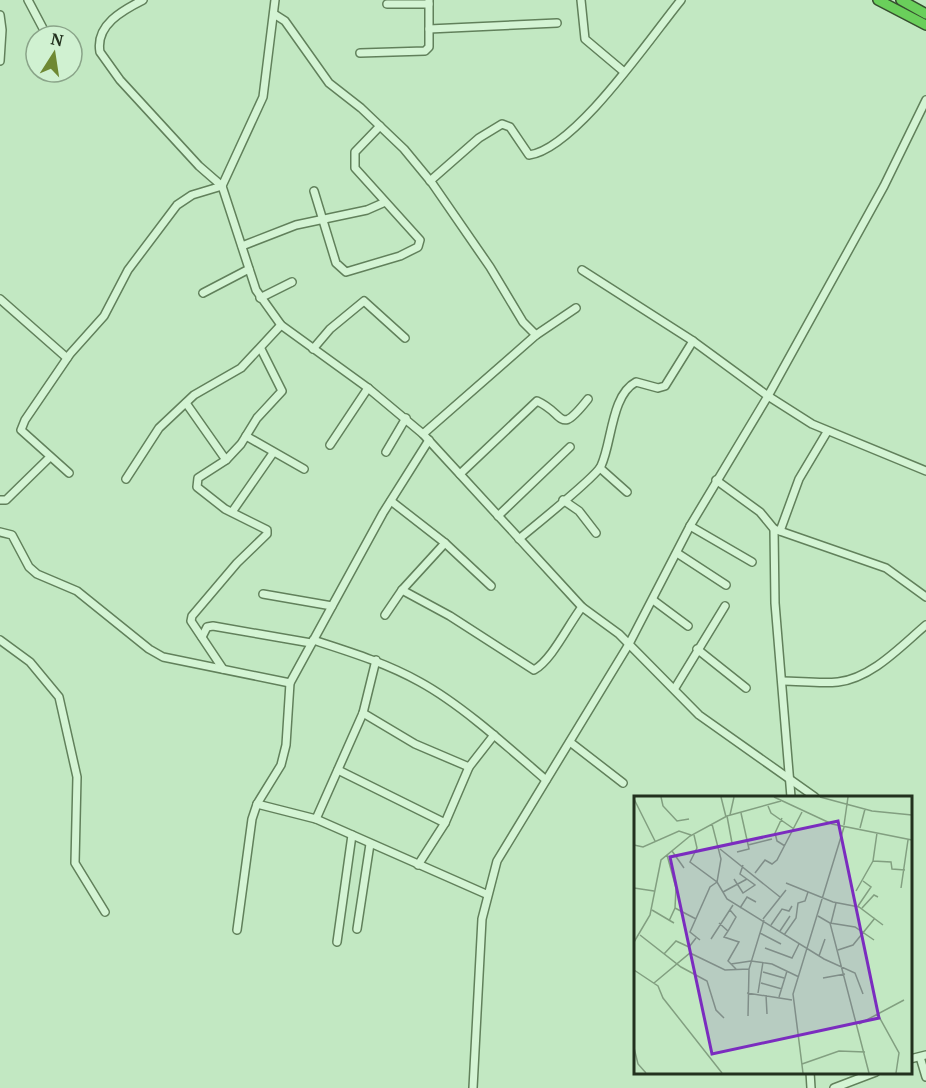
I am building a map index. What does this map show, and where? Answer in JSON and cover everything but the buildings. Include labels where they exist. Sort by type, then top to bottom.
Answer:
[{"type":"highway","points":[[878,0],[926,25]]},
{"type":"highway","points":[[901,0],[926,14]]},
{"type":"street","points":[[28,0],[41,24]]},
{"type":"street","points":[[143,0],[130,5],[108,23],[98,45],[100,52],[120,80],[199,166],[222,186],[260,298],[281,325],[406,418],[429,440],[582,607],[629,644],[675,688],[699,715],[814,796]]},
{"type":"street","points":[[69,473],[21,430],[25,420],[67,358],[104,316],[128,270],[177,205],[192,195],[222,186],[263,96],[275,0]]},
{"type":"street","points":[[581,0],[585,39],[623,71]]},
{"type":"street","points":[[430,181],[479,138],[502,124],[510,127],[529,155],[565,139],[586,119],[681,0]]},
{"type":"street","points":[[360,53],[425,51],[429,46],[429,2],[387,4]]},
{"type":"street","points":[[274,14],[285,21],[329,83],[380,126],[430,181],[490,267],[517,314],[536,335]]},
{"type":"street","points":[[0,15],[2,30],[0,61]]},
{"type":"street","points":[[429,29],[557,23]]},
{"type":"street","points":[[473,1088],[482,919],[486,894],[497,861],[629,644],[690,526],[768,396],[884,186],[926,100]]},
{"type":"street","points":[[314,191],[336,263],[346,272],[382,259],[400,256],[420,243],[355,168],[355,152],[380,126]]},
{"type":"street","points":[[242,246],[296,225],[367,210],[383,203]]},
{"type":"street","points":[[203,293],[249,269]]},
{"type":"street","points":[[582,270],[693,341],[768,396],[827,432],[926,471]]},
{"type":"street","points":[[260,298],[292,282]]},
{"type":"street","points":[[0,299],[67,358]]},
{"type":"street","points":[[313,350],[330,329],[364,301],[405,338]]},
{"type":"street","points":[[423,434],[536,335],[576,308]]},
{"type":"street","points":[[126,479],[159,428],[212,383],[241,368],[281,325]]},
{"type":"street","points":[[519,540],[600,468],[611,427],[628,388],[636,382],[658,388],[665,386],[693,341]]},
{"type":"street","points":[[223,669],[190,621],[237,563],[267,534],[266,527],[232,512],[195,484],[198,478],[226,460],[246,436],[257,418],[282,391],[261,349]]},
{"type":"street","points":[[330,445],[368,388]]},
{"type":"street","points":[[460,474],[537,401],[555,416],[567,421],[572,419],[588,399]]},
{"type":"street","points":[[186,403],[226,460]]},
{"type":"street","points":[[386,452],[406,418]]},
{"type":"street","points":[[791,796],[775,603],[777,530],[799,479],[827,432]]},
{"type":"street","points":[[246,436],[304,469]]},
{"type":"street","points":[[237,930],[257,804],[281,765],[286,745],[290,683],[391,501],[429,440]]},
{"type":"street","points":[[498,516],[570,447]]},
{"type":"street","points":[[232,512],[273,453]]},
{"type":"street","points":[[0,500],[6,500],[50,457]]},
{"type":"street","points":[[600,468],[627,492]]},
{"type":"street","points":[[716,480],[760,512],[777,530],[885,568],[926,597]]},
{"type":"street","points":[[564,500],[579,511],[596,533]]},
{"type":"street","points":[[391,501],[445,543],[491,585]]},
{"type":"street","points":[[690,526],[752,562]]},
{"type":"street","points":[[0,532],[12,535],[29,567],[37,574],[77,591],[149,650],[163,657],[290,683]]},
{"type":"street","points":[[385,615],[402,590],[445,543]]},
{"type":"street","points":[[677,553],[726,585]]},
{"type":"street","points":[[402,590],[450,616],[534,670],[550,654],[582,607]]},
{"type":"street","points":[[263,594],[332,606]]},
{"type":"street","points":[[653,600],[688,626]]},
{"type":"street","points":[[675,688],[725,606]]},
{"type":"street","points":[[782,681],[837,682],[853,678],[867,672],[926,625]]},
{"type":"street","points":[[202,637],[210,626],[312,641],[376,660],[421,682],[494,735],[546,780]]},
{"type":"street","points":[[0,640],[30,662],[59,697],[77,777],[75,863],[83,881],[105,912]]},
{"type":"street","points":[[697,650],[747,688]]},
{"type":"street","points":[[316,819],[363,713],[376,660]]},
{"type":"street","points":[[363,713],[415,744],[469,767]]},
{"type":"street","points":[[418,865],[445,823],[469,767],[494,735]]},
{"type":"street","points":[[570,742],[623,783]]},
{"type":"street","points":[[338,770],[445,823]]},
{"type":"street","points":[[257,804],[316,819],[486,894]]},
{"type":"street","points":[[337,942],[352,835]]},
{"type":"street","points":[[357,929],[370,844]]},
{"type":"street","points":[[923,1056],[926,1077]]},
{"type":"street","points":[[810,1073],[811,1088]]},
{"type":"street","points":[[834,1088],[871,1073]]}]
